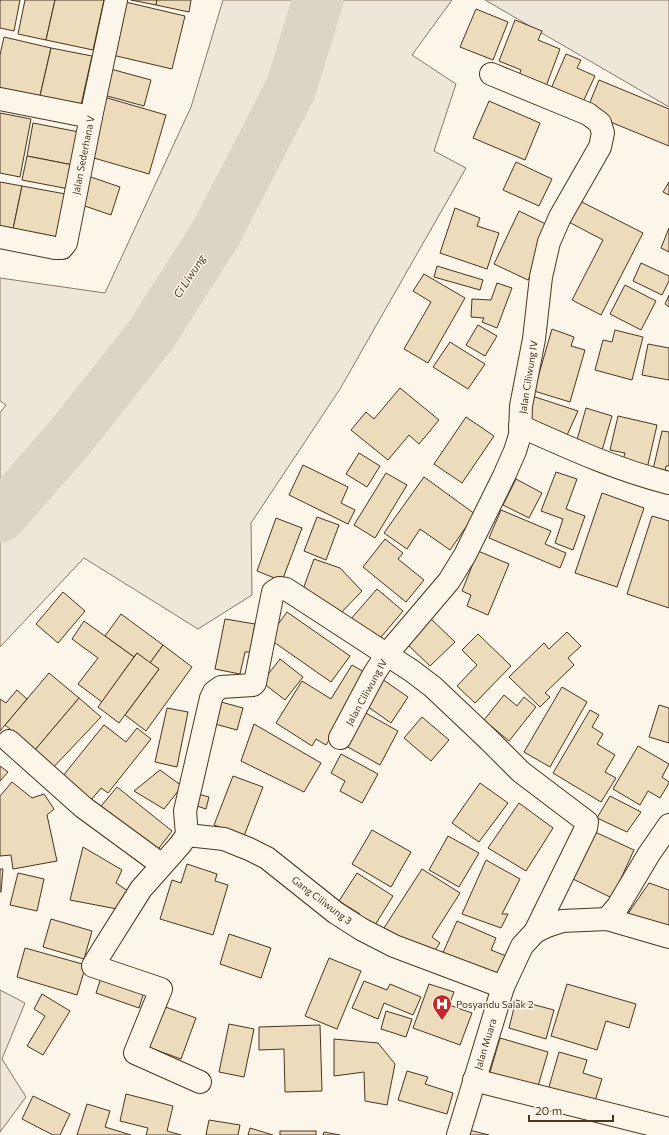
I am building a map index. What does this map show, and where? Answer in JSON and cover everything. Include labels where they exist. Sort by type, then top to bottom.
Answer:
[{"type":"street","name":"Jalan Sederhana V","points":[[0,237],[55,248],[62,248],[66,243],[116,0]]},
{"type":"street","name":"Jalan Ciliwung IV","points":[[340,738],[374,674],[387,654],[449,581],[465,555],[515,451],[520,435],[521,406],[534,338],[542,277],[550,242],[560,218],[600,147],[603,133],[600,123],[588,114],[491,74]]},
{"type":"street","points":[[0,99],[91,117]]},
{"type":"street","points":[[520,426],[615,467],[669,484]]},
{"type":"street","points":[[200,1082],[135,1053],[161,990],[93,966],[141,889],[187,835],[186,811],[211,698],[214,692],[221,687],[253,685],[255,683],[273,592],[279,588],[286,590],[412,671],[433,688],[521,772],[587,822],[586,828],[535,932]]},
{"type":"street","points":[[9,741],[83,807],[162,865]]},
{"type":"street","points":[[607,919],[618,906],[649,854],[669,825]]},
{"type":"street","name":"Gang Ciliwung 3","points":[[187,835],[224,839],[249,849],[267,858],[336,913],[360,929],[394,946],[503,987]]},
{"type":"street","name":"Jalan Muara","points":[[458,1135],[503,987],[522,946],[535,932],[562,921],[607,919],[669,937]]},
{"type":"street","points":[[474,1080],[669,1129]]},
{"type":"shaded area","points":[[223,0],[452,0],[412,55],[456,84],[434,151],[466,168],[340,389],[251,523],[252,595],[198,629],[84,558],[0,647],[0,413],[6,405],[0,401],[0,278],[105,293],[191,107]]},
{"type":"shaded area","points":[[485,0],[669,0],[669,107]]},
{"type":"shaded area","points":[[0,990],[25,1003],[2,1059],[26,1097],[0,1132]]},
{"type":"building","points":[[0,0],[20,0],[14,31],[0,28]]},
{"type":"building","points":[[25,0],[55,0],[46,40],[18,34]]},
{"type":"building","points":[[55,0],[104,0],[93,50],[46,40]]},
{"type":"building","points":[[131,0],[157,0],[156,5]]},
{"type":"building","points":[[157,0],[191,0],[189,12],[156,5]]},
{"type":"building","points":[[121,1],[185,16],[172,69],[108,54]]},
{"type":"building","points":[[476,9],[508,22],[493,60],[460,47]]},
{"type":"building","points":[[515,20],[542,31],[538,40],[560,49],[545,89],[518,78],[521,70],[499,61]]},
{"type":"building","points":[[4,37],[51,48],[39,100],[0,91],[0,55]]},
{"type":"building","points":[[51,48],[92,56],[80,109],[39,100]]},
{"type":"building","points":[[566,54],[581,60],[577,68],[595,76],[582,104],[550,91]]},
{"type":"building","points":[[107,68],[151,80],[144,106],[100,94]]},
{"type":"building","points":[[599,80],[669,109],[669,146],[586,112]]},
{"type":"building","points":[[104,97],[166,115],[149,174],[87,156]]},
{"type":"building","points":[[489,101],[540,123],[525,160],[473,138]]},
{"type":"building","points":[[0,113],[31,119],[20,177],[0,173]]},
{"type":"building","points":[[33,123],[79,132],[73,165],[27,156]]},
{"type":"building","points":[[27,156],[73,165],[69,189],[22,180]]},
{"type":"building","points":[[516,162],[552,179],[539,206],[503,190]]},
{"type":"building","points":[[85,175],[120,187],[111,215],[76,203]]},
{"type":"building","points":[[0,182],[22,186],[12,234],[0,232]]},
{"type":"building","points":[[669,182],[669,195],[663,192]]},
{"type":"building","points":[[22,186],[71,195],[61,244],[12,234]]},
{"type":"building","points":[[576,199],[643,233],[601,315],[572,300],[603,240],[565,220]]},
{"type":"building","points":[[455,208],[480,218],[477,226],[499,233],[487,269],[440,253]]},
{"type":"building","points":[[519,211],[554,228],[528,280],[494,264]]},
{"type":"building","points":[[669,228],[669,252],[661,248]]},
{"type":"building","points":[[641,263],[669,276],[669,281],[662,295],[633,281]]},
{"type":"building","points":[[437,266],[483,280],[480,290],[434,277]]},
{"type":"building","points":[[424,274],[465,298],[428,363],[404,349],[431,302],[413,291]]},
{"type":"building","points":[[497,283],[512,288],[497,328],[482,322],[484,318],[471,317],[472,299],[491,300]]},
{"type":"building","points":[[625,285],[656,301],[641,330],[610,314]]},
{"type":"building","points":[[669,295],[669,307],[665,304]]},
{"type":"building","points":[[478,325],[497,336],[485,356],[466,345]]},
{"type":"building","points":[[552,329],[574,337],[571,346],[585,350],[570,402],[534,391]]},
{"type":"building","points":[[615,330],[643,337],[632,380],[595,370],[603,340],[612,342]]},
{"type":"building","points":[[450,342],[485,364],[468,389],[433,367]]},
{"type":"building","points":[[648,344],[669,348],[669,380],[642,375]]},
{"type":"building","points":[[400,388],[439,420],[419,444],[409,435],[388,460],[351,430],[366,412],[374,419]]},
{"type":"building","points":[[529,395],[578,411],[563,444],[521,419]]},
{"type":"building","points":[[586,408],[612,416],[601,454],[575,447]]},
{"type":"building","points":[[618,416],[657,425],[646,473],[621,467],[625,453],[610,450]]},
{"type":"building","points":[[466,417],[494,436],[462,483],[434,464]]},
{"type":"building","points":[[662,431],[669,432],[669,466],[666,466],[663,481],[651,478]]},
{"type":"building","points":[[359,453],[380,466],[367,487],[346,474]]},
{"type":"building","points":[[303,465],[348,487],[341,503],[355,510],[348,524],[289,495]]},
{"type":"building","points":[[556,472],[577,479],[566,509],[585,516],[573,550],[555,543],[563,519],[541,511]]},
{"type":"building","points":[[386,473],[407,485],[375,538],[354,525]]},
{"type":"building","points":[[424,477],[475,514],[450,550],[420,529],[407,549],[384,533]]},
{"type":"building","points":[[516,479],[542,493],[529,518],[503,505]]},
{"type":"building","points":[[602,493],[644,508],[617,587],[575,573]]},
{"type":"building","points":[[501,510],[551,531],[545,544],[566,553],[560,568],[489,538]]},
{"type":"building","points":[[652,516],[669,521],[669,608],[627,594]]},
{"type":"building","points":[[317,517],[339,525],[326,560],[304,551]]},
{"type":"building","points":[[276,518],[302,528],[282,581],[257,571]]},
{"type":"building","points":[[385,539],[403,553],[398,559],[424,580],[406,602],[363,567]]},
{"type":"building","points":[[478,551],[509,564],[488,615],[467,606],[471,595],[462,591]]},
{"type":"building","points":[[314,559],[340,568],[362,591],[336,618],[302,592]]},
{"type":"building","points":[[377,589],[403,611],[376,643],[350,620]]},
{"type":"building","points":[[63,592],[85,611],[58,643],[36,624]]},
{"type":"building","points":[[287,612],[350,656],[331,682],[268,638]]},
{"type":"building","points":[[121,614],[163,645],[150,663],[137,653],[134,657],[105,636]]},
{"type":"building","points":[[430,618],[455,642],[430,666],[406,643]]},
{"type":"building","points":[[225,619],[255,624],[250,652],[245,652],[240,674],[215,669]]},
{"type":"building","points":[[84,621],[134,657],[102,702],[78,684],[98,658],[72,639]]},
{"type":"building","points":[[567,632],[581,646],[568,658],[574,665],[545,693],[550,697],[540,707],[509,677],[544,643],[549,649]]},
{"type":"building","points":[[478,634],[511,666],[475,703],[457,686],[477,665],[462,650]]},
{"type":"building","points":[[163,645],[192,667],[146,731],[125,715],[159,669],[150,663]]},
{"type":"building","points":[[137,653],[159,669],[119,723],[98,707]]},
{"type":"building","points":[[280,659],[303,677],[285,700],[262,682]]},
{"type":"building","points":[[352,665],[369,675],[326,745],[316,739],[312,746],[276,723],[302,681],[331,699]]},
{"type":"building","points":[[49,673],[79,698],[35,750],[5,725]]},
{"type":"building","points":[[382,679],[408,697],[391,723],[364,704]]},
{"type":"building","points":[[562,687],[587,702],[550,767],[524,752]]},
{"type":"building","points":[[17,690],[27,699],[0,731],[0,699],[6,703]]},
{"type":"building","points":[[504,695],[517,706],[524,697],[536,707],[509,741],[484,720]]},
{"type":"building","points":[[79,698],[101,717],[48,773],[29,757]]},
{"type":"building","points":[[221,702],[243,708],[237,730],[215,724]]},
{"type":"building","points":[[659,705],[669,708],[669,743],[649,737]]},
{"type":"building","points":[[167,708],[188,712],[177,767],[155,762]]},
{"type":"building","points":[[590,710],[599,715],[592,727],[603,734],[597,744],[615,755],[605,772],[616,778],[601,802],[553,773]]},
{"type":"building","points":[[364,712],[398,731],[380,765],[346,746]]},
{"type":"building","points":[[422,717],[449,740],[431,761],[404,738]]},
{"type":"building","points":[[254,724],[321,763],[304,792],[241,761]]},
{"type":"building","points":[[104,725],[126,742],[137,728],[151,739],[108,793],[101,788],[91,800],[62,777]]},
{"type":"building","points":[[638,746],[669,764],[662,777],[669,783],[660,798],[648,791],[640,805],[613,789]]},
{"type":"building","points":[[341,754],[378,774],[362,803],[340,791],[345,781],[331,773]]},
{"type":"building","points":[[0,766],[8,772],[0,781]]},
{"type":"building","points":[[160,770],[182,786],[164,809],[134,791]]},
{"type":"building","points":[[233,776],[263,787],[244,836],[214,825]]},
{"type":"building","points":[[12,782],[32,798],[44,794],[54,809],[47,815],[57,861],[13,869],[11,855],[0,856],[0,796]]},
{"type":"building","points":[[480,783],[508,803],[479,842],[452,823]]},
{"type":"building","points":[[117,787],[172,831],[153,856],[97,811]]},
{"type":"building","points":[[198,794],[209,797],[206,809],[194,805]]},
{"type":"building","points":[[610,796],[641,812],[627,832],[597,818]]},
{"type":"building","points":[[519,803],[553,828],[526,871],[488,848]]},
{"type":"building","points":[[372,830],[411,852],[391,887],[352,864]]},
{"type":"building","points":[[595,832],[634,850],[612,898],[573,879]]},
{"type":"building","points":[[448,836],[479,853],[459,887],[429,870]]},
{"type":"building","points":[[83,847],[122,870],[116,883],[128,891],[117,909],[70,900]]},
{"type":"building","points":[[486,860],[520,879],[502,914],[508,914],[501,928],[462,914]]},
{"type":"building","points":[[187,864],[217,874],[215,881],[228,885],[213,935],[160,919],[172,880],[181,883]]},
{"type":"building","points":[[0,869],[3,869],[1,892],[0,892]]},
{"type":"building","points":[[422,869],[460,893],[432,937],[440,943],[430,957],[384,928]]},
{"type":"building","points":[[18,873],[44,879],[37,911],[10,905]]},
{"type":"building","points":[[357,873],[393,896],[372,930],[355,920],[360,914],[339,901]]},
{"type":"building","points":[[649,883],[669,890],[669,934],[623,921]]},
{"type":"building","points":[[51,919],[92,931],[84,959],[43,947]]},
{"type":"building","points":[[457,921],[496,938],[491,950],[506,956],[495,981],[441,957]]},
{"type":"building","points":[[229,934],[271,948],[261,978],[220,964]]},
{"type":"building","points":[[25,948],[86,965],[77,995],[17,977]]},
{"type":"building","points":[[329,958],[361,971],[337,1029],[305,1016]]},
{"type":"building","points":[[102,975],[145,989],[139,1008],[96,993]]},
{"type":"building","points":[[364,981],[387,990],[390,984],[421,997],[413,1015],[384,1003],[378,1019],[352,1008]]},
{"type":"building","name":"Posyandu Salak 2","points":[[429,984],[454,992],[449,1005],[472,1013],[460,1045],[413,1028]]},
{"type":"building","points":[[567,984],[636,1004],[629,1028],[606,1021],[597,1050],[551,1036]]},
{"type":"building","points":[[42,994],[70,1011],[43,1055],[27,1046],[45,1016],[34,1009]]},
{"type":"building","points":[[516,1000],[554,1010],[546,1039],[509,1028]]},
{"type":"building","points":[[160,1005],[196,1018],[181,1059],[145,1046]]},
{"type":"building","points":[[386,1011],[412,1019],[406,1037],[381,1029]]},
{"type":"building","points":[[229,1024],[254,1029],[244,1077],[219,1072]]},
{"type":"building","points":[[320,1025],[322,1091],[285,1092],[284,1049],[259,1050],[259,1027]]},
{"type":"building","points":[[500,1038],[548,1052],[536,1093],[488,1079]]},
{"type":"building","points":[[334,1039],[378,1043],[395,1064],[387,1105],[365,1101],[364,1072],[334,1076]]},
{"type":"building","points":[[559,1052],[587,1060],[583,1073],[602,1079],[593,1107],[547,1094]]},
{"type":"building","points":[[407,1071],[428,1077],[425,1084],[453,1093],[447,1114],[398,1100]]},
{"type":"building","points":[[126,1094],[173,1106],[167,1131],[181,1135],[146,1135],[148,1128],[120,1121]]},
{"type":"building","points":[[33,1096],[70,1114],[60,1135],[53,1135],[22,1119]]},
{"type":"building","points":[[87,1104],[110,1111],[105,1127],[131,1135],[77,1135]]},
{"type":"building","points":[[209,1120],[240,1125],[238,1135],[206,1135]]},
{"type":"building","points":[[250,1128],[273,1135],[248,1135]]},
{"type":"building","points":[[469,1130],[489,1135],[468,1135]]},
{"type":"building","points":[[280,1131],[316,1131],[316,1135],[280,1135]]},
{"type":"building","points":[[324,1132],[340,1135],[323,1135]]},
{"type":"waterway","name":"Ci Liwung","points":[[0,517],[67,441],[151,335],[216,233],[291,88],[318,0]]},
{"type":"place","name":"Posyandu Salak 2","points":[[442,1021]]}]
